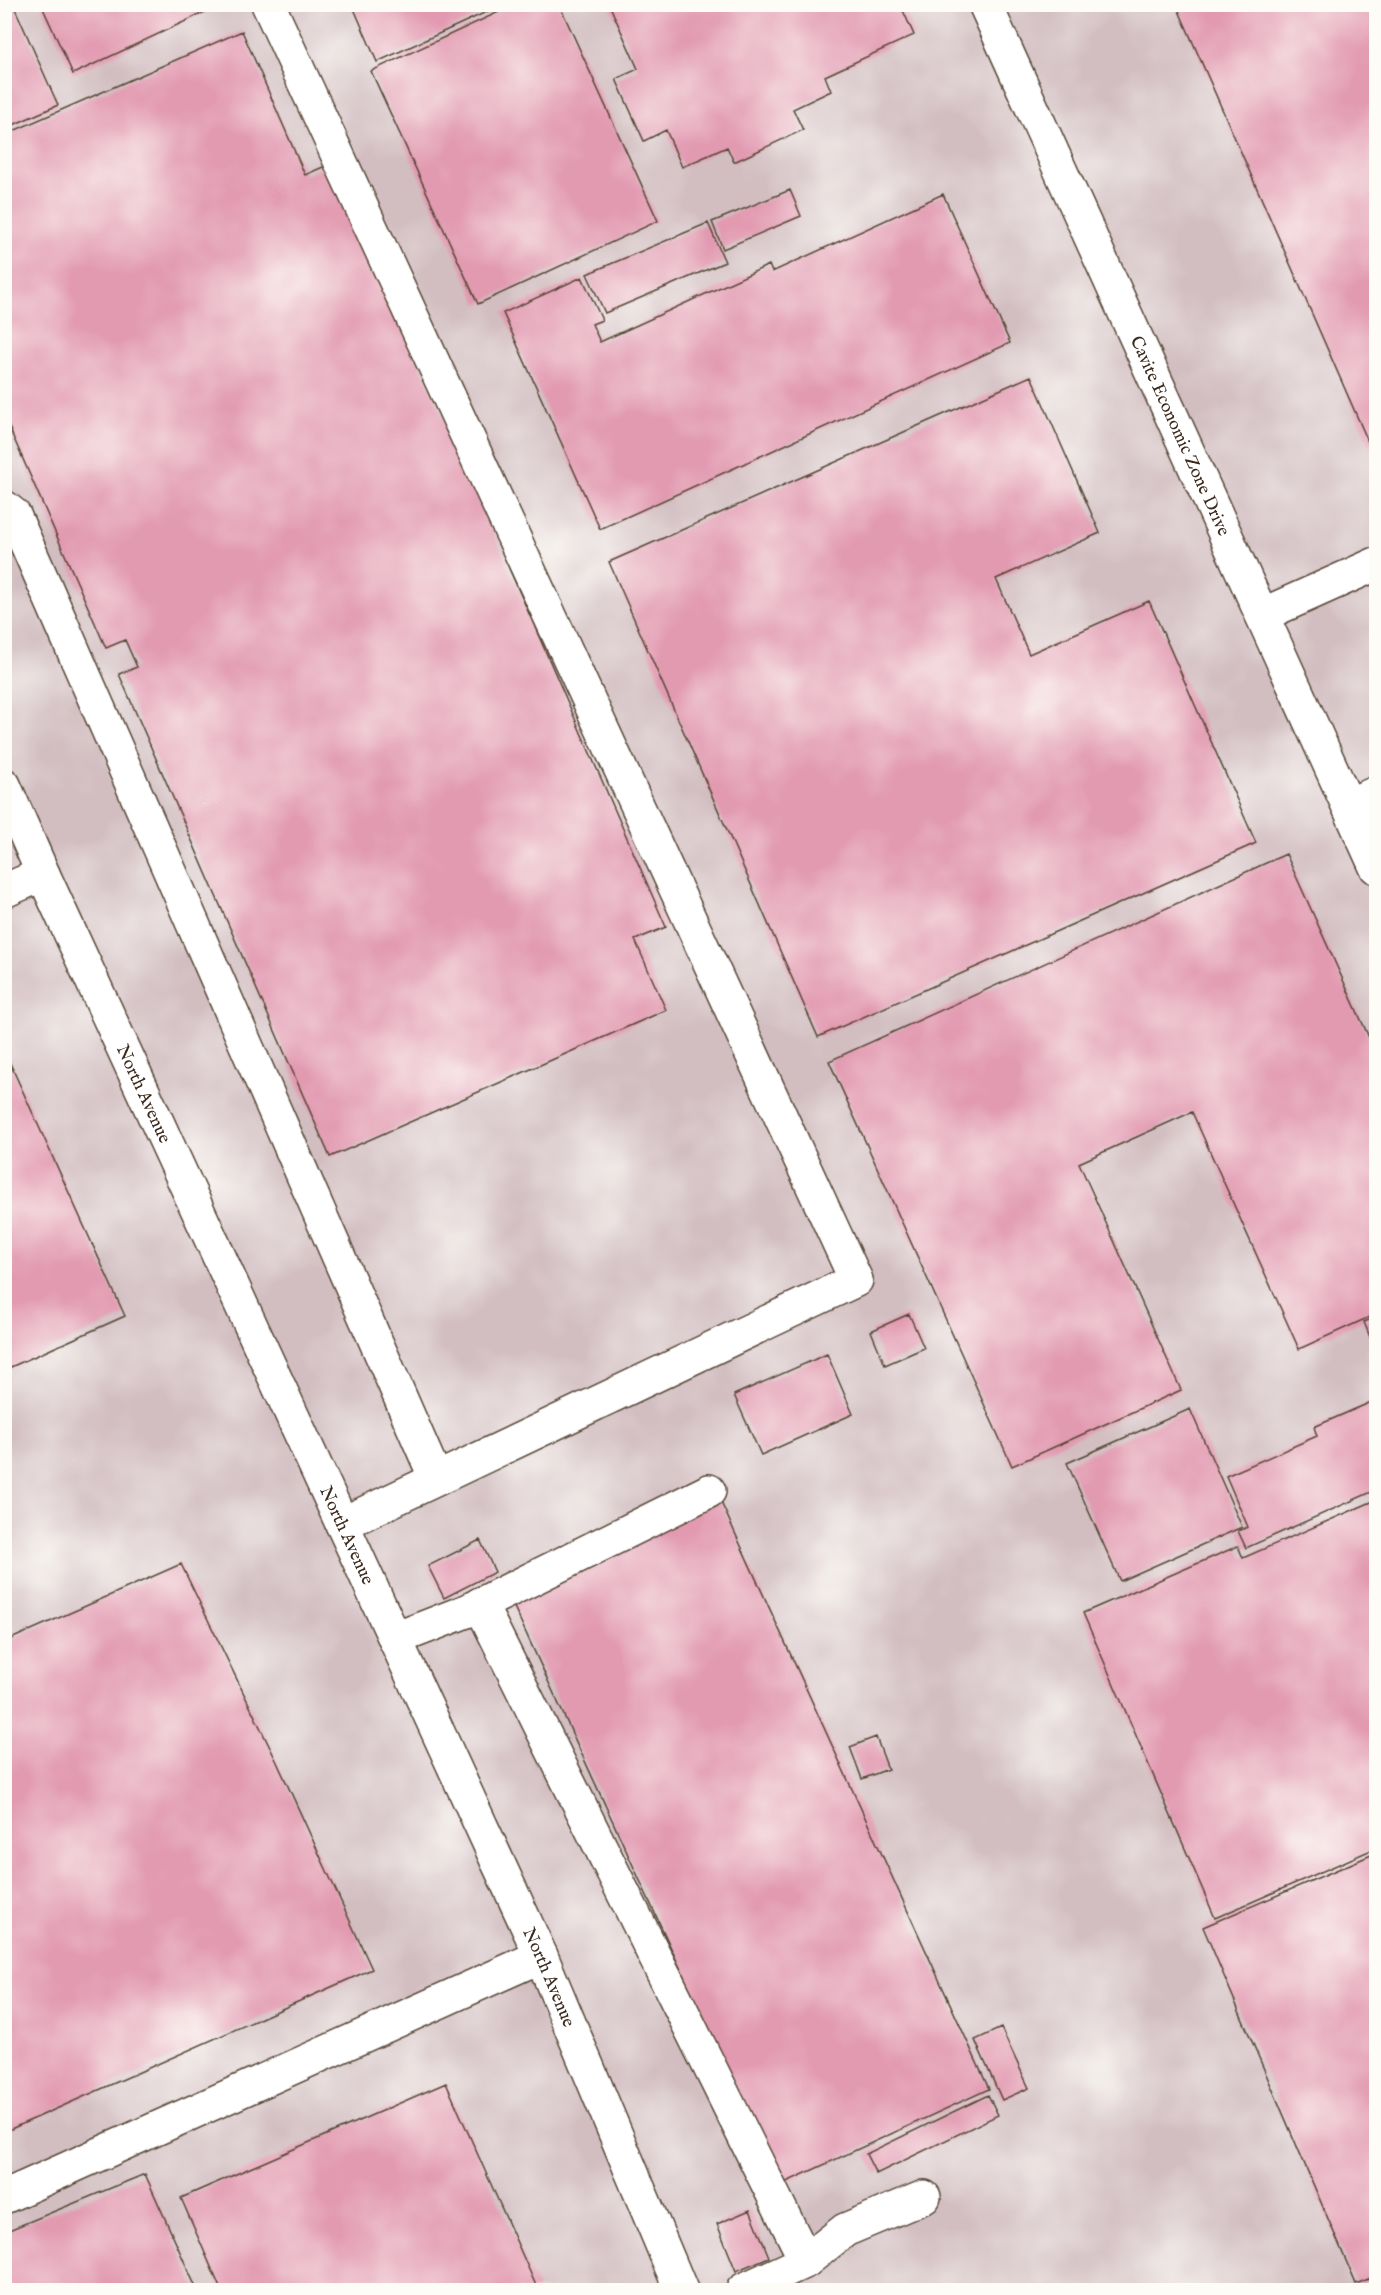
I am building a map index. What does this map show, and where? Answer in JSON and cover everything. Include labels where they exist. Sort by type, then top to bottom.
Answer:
[{"type":"street","points":[[268,4],[856,1280],[342,1524]]},
{"type":"street","name":"Cavite Economic Zone Drive","points":[[985,4],[1262,615],[1362,799],[1377,867]]},
{"type":"street","points":[[4,507],[14,515],[436,1479]]},
{"type":"street","points":[[1262,615],[1377,564]]},
{"type":"street","name":"North Avenue","points":[[4,785],[541,1956],[681,2290]]},
{"type":"street","points":[[4,891],[43,874]]},
{"type":"street","points":[[395,1639],[480,1604],[709,1491]]},
{"type":"street","points":[[480,1604],[806,2261]]},
{"type":"street","points":[[4,2197],[541,1956]]},
{"type":"street","points":[[743,2290],[806,2261],[845,2230],[924,2197]]},
{"type":"shaded area","points":[[5,5],[1376,5],[1376,2290],[5,2290]]},
{"type":"building","points":[[4,4],[13,4],[58,105],[4,129]]},
{"type":"building","points":[[41,4],[217,4],[218,6],[73,74]]},
{"type":"building","points":[[352,4],[504,4],[377,62]]},
{"type":"building","points":[[516,4],[559,4],[658,221],[478,304],[371,71]]},
{"type":"building","points":[[609,4],[900,4],[914,35],[825,76],[831,91],[793,109],[803,130],[734,162],[727,147],[682,167],[666,130],[644,141],[616,79],[638,69]]},
{"type":"building","points":[[1176,4],[1376,4],[1376,444],[1370,446]]},
{"type":"building","points":[[242,31],[305,175],[332,163],[666,927],[635,940],[666,1010],[330,1157],[119,674],[137,667],[125,640],[106,648],[4,416],[4,135]]},
{"type":"building","points":[[790,190],[801,216],[723,249],[712,222]]},
{"type":"building","points":[[943,194],[1010,343],[600,529],[503,313],[582,277],[602,320],[592,324],[600,342],[769,265],[772,272]]},
{"type":"building","points":[[708,223],[725,262],[605,313],[587,274]]},
{"type":"building","points":[[1031,376],[1100,533],[996,579],[1029,654],[1149,601],[1256,843],[818,1037],[609,562]]},
{"type":"building","points":[[1286,854],[1376,1053],[1376,1314],[1299,1349],[1192,1112],[1079,1163],[1181,1390],[1012,1466],[829,1061]]},
{"type":"building","points":[[4,1050],[125,1316],[4,1370]]},
{"type":"building","points":[[909,1314],[924,1348],[885,1365],[871,1331]]},
{"type":"building","points":[[1376,1317],[1376,1352],[1364,1322]]},
{"type":"building","points":[[827,1354],[853,1414],[761,1455],[734,1395]]},
{"type":"building","points":[[1376,1400],[1376,1490],[1246,1548],[1238,1531],[1248,1527],[1226,1476],[1317,1436],[1314,1427]]},
{"type":"building","points":[[1190,1409],[1242,1527],[1120,1581],[1067,1463]]},
{"type":"building","points":[[720,1500],[989,2089],[780,2185],[509,1596]]},
{"type":"building","points":[[1376,1500],[1376,1848],[1215,1918],[1083,1613],[1238,1546],[1243,1558]]},
{"type":"building","points":[[480,1540],[495,1572],[444,1598],[428,1566]]},
{"type":"building","points":[[181,1564],[276,1760],[372,1969],[4,2132],[4,1642]]},
{"type":"building","points":[[876,1737],[888,1769],[862,1779],[850,1747]]},
{"type":"building","points":[[1376,1853],[1376,2276],[1356,2284],[1203,1927]]},
{"type":"building","points":[[1001,2028],[1029,2088],[1002,2100],[975,2040]]},
{"type":"building","points":[[446,2083],[538,2290],[221,2290],[181,2198]]},
{"type":"building","points":[[988,2095],[998,2115],[876,2174],[866,2154]]},
{"type":"building","points":[[145,2174],[197,2290],[4,2290],[4,2232]]},
{"type":"building","points":[[750,2210],[769,2257],[736,2271],[717,2224]]}]
